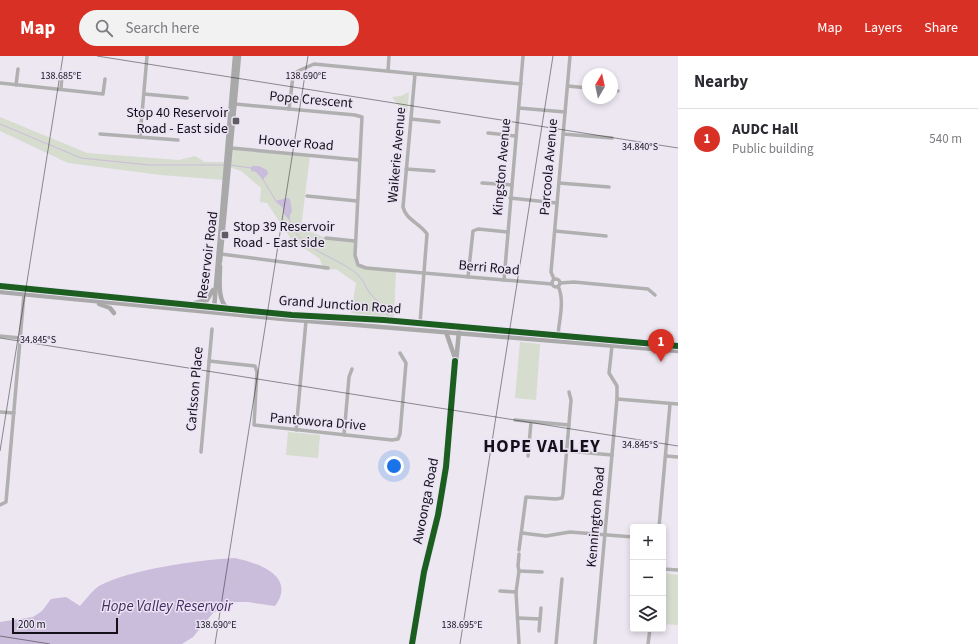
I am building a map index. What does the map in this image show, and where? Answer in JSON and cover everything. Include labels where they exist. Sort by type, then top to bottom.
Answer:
[{"type":"main road","name":"Reservoir Road","points":[[233,104],[235,56]]},
{"type":"main road","name":"Reservoir Road","points":[[214,307],[215,284],[239,56]]},
{"type":"main road","name":"Reservoir Road","points":[[214,307],[216,302],[220,266],[219,254]]},
{"type":"main road","points":[[220,266],[222,300],[228,308]]},
{"type":"main road","points":[[186,304],[207,300],[215,284]]},
{"type":"main road","name":"Grand Junction Road","points":[[0,286],[292,314],[460,327],[678,351]]},
{"type":"main road","points":[[24,294],[25,288]]},
{"type":"main road","name":"Grand Junction Road","points":[[0,292],[306,321],[459,333],[558,338]]},
{"type":"main road","points":[[116,297],[116,303]]},
{"type":"main road","points":[[122,298],[122,304]]},
{"type":"main road","points":[[90,300],[109,307],[114,313]]},
{"type":"main road","points":[[214,307],[214,313]]},
{"type":"main road","points":[[292,314],[306,321],[315,316]]},
{"type":"main road","name":"Awoonga Road","points":[[412,644],[424,572],[438,515],[446,467],[460,327]]},
{"type":"main road","points":[[446,332],[456,361]]},
{"type":"main road","name":"Grand Junction Road","points":[[612,343],[678,346]]},
{"type":"street","points":[[140,137],[147,56]]},
{"type":"street","points":[[388,71],[389,56]]},
{"type":"street","name":"Kingston Avenue","points":[[504,280],[523,56]]},
{"type":"street","name":"Parcoola Avenue","points":[[554,279],[551,272],[570,56]]},
{"type":"street","points":[[289,109],[293,76],[309,65],[320,64],[521,84]]},
{"type":"street","points":[[16,85],[18,69]]},
{"type":"street","points":[[61,90],[62,74]]},
{"type":"street","name":"Waikerie Avenue","points":[[415,74],[402,207],[407,216],[427,234],[420,324]]},
{"type":"street","points":[[0,83],[103,94],[105,79]]},
{"type":"street","points":[[568,86],[582,87]]},
{"type":"street","points":[[144,94],[187,98]]},
{"type":"street","name":"Pope Crescent","points":[[233,104],[359,116],[363,120],[359,160],[355,261],[362,267],[424,273]]},
{"type":"street","points":[[519,108],[566,112]]},
{"type":"street","points":[[411,120],[439,122]]},
{"type":"street","points":[[488,133],[516,136]]},
{"type":"street","points":[[100,134],[178,140]]},
{"type":"street","points":[[563,134],[612,138]]},
{"type":"street","name":"Hoover Road","points":[[229,148],[359,160]]},
{"type":"street","points":[[406,169],[434,171]]},
{"type":"street","points":[[482,182],[512,185]]},
{"type":"street","points":[[559,182],[609,188]]},
{"type":"street","points":[[307,196],[357,201]]},
{"type":"street","points":[[510,198],[557,203]]},
{"type":"street","points":[[468,277],[473,231],[478,229],[508,232]]},
{"type":"street","points":[[555,231],[606,236]]},
{"type":"street","points":[[326,238],[355,240]]},
{"type":"street","points":[[219,254],[328,268]]},
{"type":"street","name":"Berri Road","points":[[424,273],[552,284],[553,286],[559,285]]},
{"type":"street","points":[[552,284],[554,279],[558,279],[561,292],[558,338]]},
{"type":"street","points":[[559,285],[574,282],[648,289],[655,295]]},
{"type":"street","points":[[0,505],[5,503],[24,294]]},
{"type":"street","points":[[296,430],[306,321]]},
{"type":"street","name":"Carlsson Place","points":[[200,452],[212,329]]},
{"type":"street","points":[[0,336],[20,338]]},
{"type":"street","name":"Kennington Road","points":[[595,644],[617,399],[617,386],[609,373],[612,343]]},
{"type":"street","name":"Pantowora Drive","points":[[209,361],[255,366],[257,372],[254,425],[392,440],[398,438],[406,363],[400,353]]},
{"type":"street","points":[[344,435],[349,377],[352,369]]},
{"type":"street","points":[[519,644],[516,592],[519,571],[519,552],[526,497],[562,498],[571,400],[569,392]]},
{"type":"street","points":[[617,399],[678,404]]},
{"type":"street","points":[[659,524],[670,404]]},
{"type":"street","points":[[0,412],[14,413]]},
{"type":"street","points":[[515,420],[569,425]]},
{"type":"street","points":[[528,456],[531,422]]},
{"type":"street","points":[[567,451],[612,455]]},
{"type":"street","points":[[666,456],[678,457]]},
{"type":"street","points":[[522,533],[546,536],[570,532],[630,537]]},
{"type":"street","points":[[666,569],[678,570]]},
{"type":"street","points":[[519,571],[542,572]]},
{"type":"street","points":[[556,644],[562,579]]},
{"type":"street","points":[[500,590],[516,592]]},
{"type":"street","points":[[539,631],[541,608]]},
{"type":"street","points":[[518,618],[540,619]]},
{"type":"street","points":[[648,644],[650,632]]},
{"type":"shaded area","points":[[409,92],[407,113],[404,112],[392,97],[401,96]]},
{"type":"shaded area","points":[[0,117],[87,153],[179,160],[195,156],[205,162],[226,162],[224,180],[161,175],[68,163],[0,131]]},
{"type":"shaded area","points":[[231,148],[310,155],[301,228],[326,238],[355,241],[358,265],[396,270],[394,318],[351,313],[356,283],[336,269],[323,270],[320,259],[291,239],[267,203],[260,202],[261,188],[241,171],[229,167]]},
{"type":"shaded area","points":[[520,342],[540,344],[536,400],[515,398]]},
{"type":"shaded area","points":[[288,432],[320,435],[318,458],[286,455]]},
{"type":"shaded area","points":[[666,573],[678,575],[678,625],[666,624]]},
{"type":"water","points":[[259,166],[267,170],[268,174],[264,178],[264,181],[256,172],[251,171],[251,167]]},
{"type":"water","points":[[287,198],[290,199],[292,211],[290,221],[283,213],[283,208],[275,201]]},
{"type":"water","name":"Hope Valley Reservoir","points":[[235,558],[264,567],[278,579],[281,587],[281,596],[275,606],[248,602],[232,602],[213,613],[193,637],[182,644],[0,644],[0,622],[33,617],[42,611],[51,599],[66,597],[80,606],[99,586],[128,575],[165,566]]},
{"type":"waterway","points":[[0,124],[81,158],[149,165],[225,165]]},
{"type":"waterway","points":[[230,165],[251,168]]},
{"type":"waterway","points":[[264,181],[276,201]]},
{"type":"waterway","points":[[290,221],[301,239],[319,252],[348,268],[359,276],[369,292],[382,306],[388,316]]},
{"type":"cycle path","points":[[0,286],[292,315],[384,320],[678,346]]},
{"type":"cycle path","points":[[412,644],[424,572],[438,515],[446,467],[455,361]]},
{"type":"place","name":"Stop 40 Reservoir Road - East side","points":[[236,121]]},
{"type":"place","name":"Stop 39 Reservoir Road - East side","points":[[225,235]]},
{"type":"place","name":"AUDC Hall","points":[[661,362]]},
{"type":"district","name":"HOPE VALLEY","points":[[542,446]]}]
